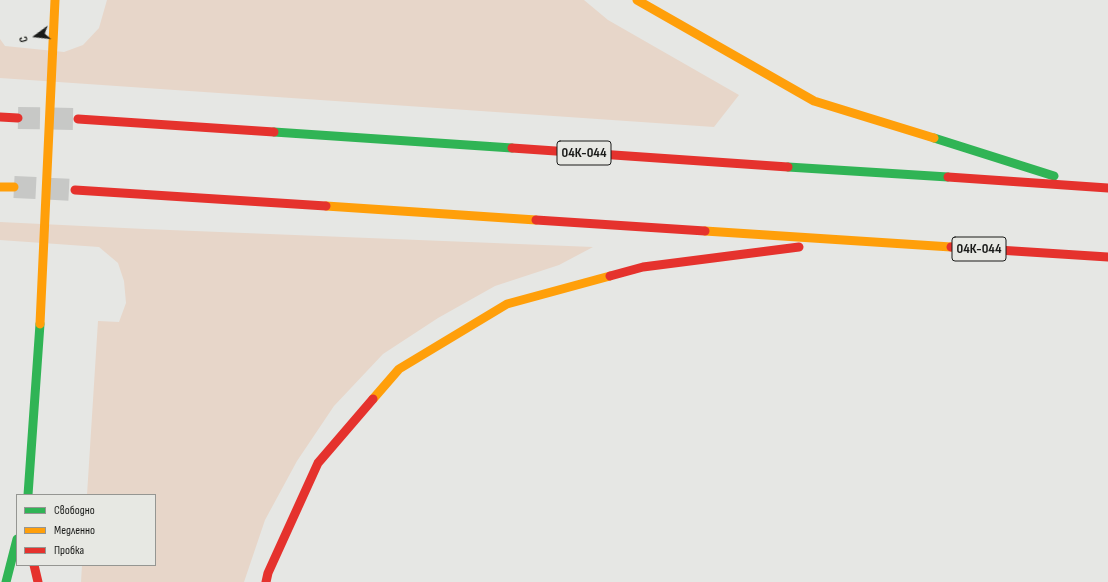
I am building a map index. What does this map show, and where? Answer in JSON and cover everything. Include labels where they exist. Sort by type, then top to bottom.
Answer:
[{"type":"main road","points":[[28,494],[40,324],[55,0]]},
{"type":"main road","points":[[637,0],[814,101],[1090,187]]},
{"type":"main road","points":[[0,117],[18,118]]},
{"type":"main road","name":"04К-044","points":[[78,119],[1108,188]]},
{"type":"main road","points":[[0,186],[14,188]]},
{"type":"main road","name":"04К-044","points":[[75,190],[1108,257]]},
{"type":"main road","points":[[266,582],[268,573],[318,463],[399,369],[507,304],[643,267],[851,240]]},
{"type":"main road","points":[[6,582],[16,543]]},
{"type":"main road","points":[[34,566],[38,582]]},
{"type":"shaded area","points":[[107,0],[584,0],[608,20],[739,95],[714,127],[0,78],[0,39],[5,46],[64,52],[83,45],[99,28]]},
{"type":"shaded area","points":[[0,222],[593,247],[559,265],[495,286],[438,318],[383,354],[334,406],[297,461],[265,520],[244,582],[81,582],[82,566],[156,566],[156,494],[87,494],[98,321],[119,322],[126,303],[124,281],[118,263],[99,247],[0,240]]},
{"type":"tunnel","points":[[18,118],[78,119]]},
{"type":"tunnel","points":[[14,187],[75,190]]},
{"type":"traffic: fast","points":[[274,132],[512,148]]},
{"type":"traffic: fast","points":[[934,138],[1054,176]]},
{"type":"traffic: fast","points":[[788,167],[948,177]]},
{"type":"traffic: fast","points":[[28,494],[40,324]]},
{"type":"traffic: fast","points":[[6,582],[16,543]]},
{"type":"traffic: slow","points":[[40,324],[55,0]]},
{"type":"traffic: slow","points":[[637,0],[814,101],[934,138]]},
{"type":"traffic: slow","points":[[0,187],[14,187]]},
{"type":"traffic: slow","points":[[326,206],[536,220]]},
{"type":"traffic: slow","points":[[705,231],[951,247]]},
{"type":"traffic: slow","points":[[373,399],[399,369],[507,304],[610,276]]},
{"type":"traffic: jam","points":[[0,117],[18,118]]},
{"type":"traffic: jam","points":[[78,119],[274,132]]},
{"type":"traffic: jam","points":[[512,148],[788,167]]},
{"type":"traffic: jam","points":[[948,177],[1108,188]]},
{"type":"traffic: jam","points":[[75,190],[326,206]]},
{"type":"traffic: jam","points":[[536,220],[705,231]]},
{"type":"traffic: jam","points":[[610,276],[643,267],[799,247]]},
{"type":"traffic: jam","points":[[951,247],[1108,257]]},
{"type":"traffic: jam","points":[[266,582],[268,573],[318,463],[373,399]]},
{"type":"traffic: jam","points":[[34,566],[38,582]]}]
